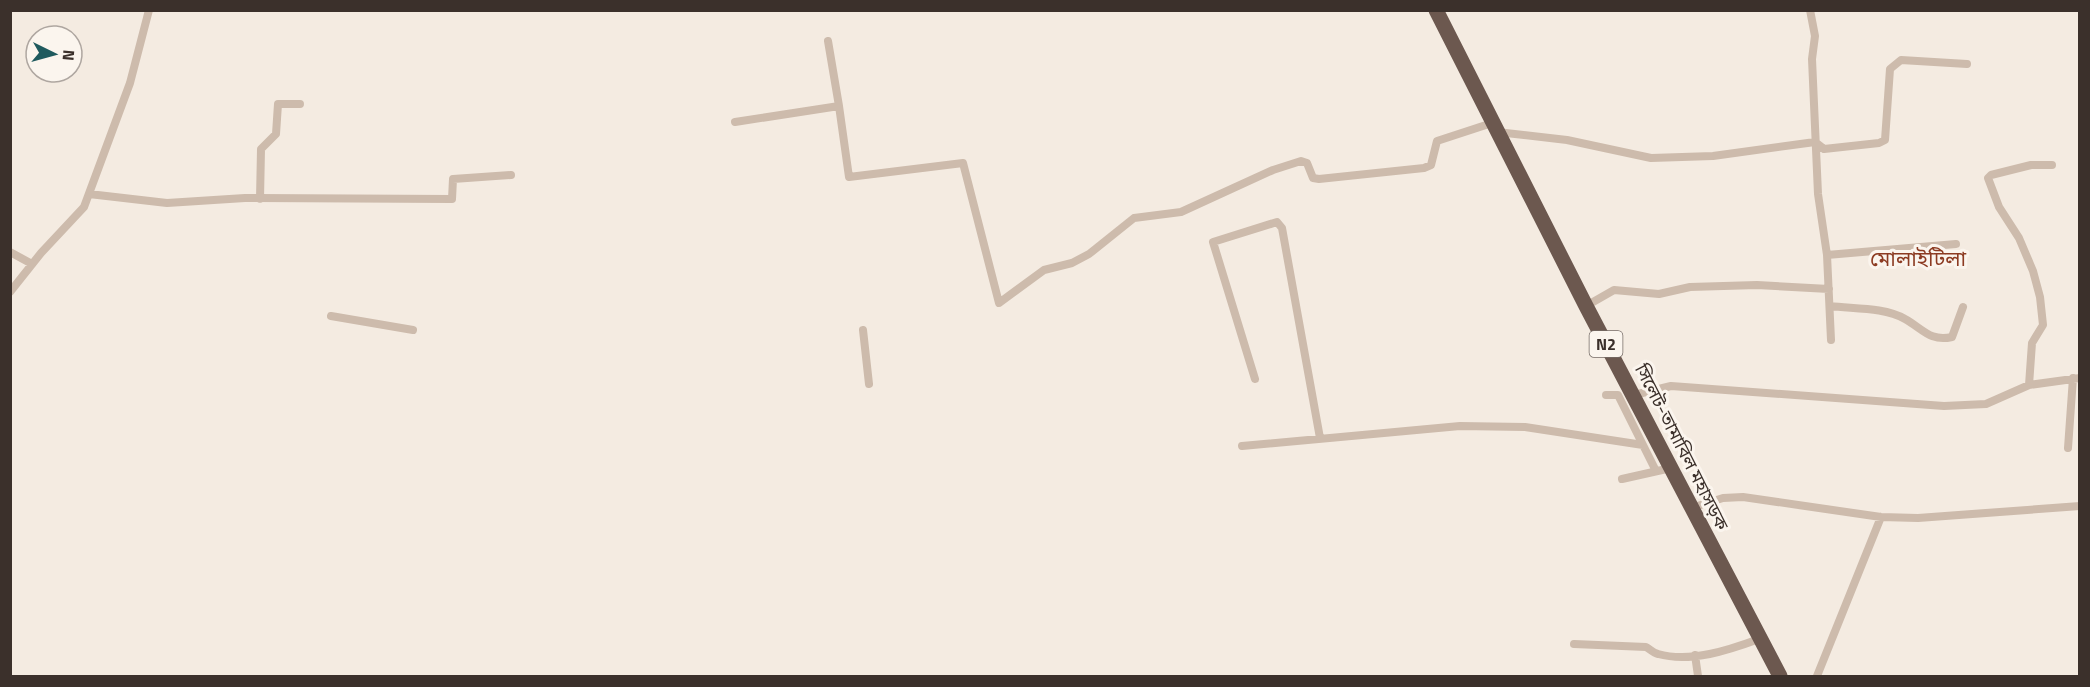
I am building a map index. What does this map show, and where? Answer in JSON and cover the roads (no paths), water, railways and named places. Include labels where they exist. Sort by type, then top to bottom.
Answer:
[{"type":"highway","name":"সিলেট-তামাবিল মহাসড়ক","points":[[1436,10],[1586,306],[1634,395],[1664,470],[1690,508],[1779,676]]},
{"type":"street","points":[[11,290],[84,207],[130,83],[149,10]]},
{"type":"street","points":[[1810,10],[1815,36],[1812,59],[1815,142],[1820,216],[1827,255],[1831,340]]},
{"type":"street","points":[[828,41],[849,177],[963,163],[999,303],[1019,291],[1044,270],[1072,263],[1089,254],[1134,218],[1181,212],[1301,161],[1307,163],[1313,178],[1319,180],[1424,168],[1431,165],[1437,141],[1494,127],[1651,158],[1713,156],[1815,142],[1824,149],[1879,143],[1885,140],[1890,69],[1901,60],[1966,64]]},
{"type":"street","points":[[260,199],[261,149],[276,134],[278,104],[300,104]]},
{"type":"street","points":[[735,122],[839,106]]},
{"type":"street","points":[[2029,385],[2032,343],[2043,325],[2040,297],[2019,238],[1999,207],[1988,178],[1991,175],[2025,166],[2052,165]]},
{"type":"street","points":[[89,194],[167,203],[260,199],[452,199],[453,179],[511,175]]},
{"type":"street","points":[[1255,379],[1213,242],[1277,222],[1282,228],[1320,438]]},
{"type":"street","points":[[1827,255],[1956,244]]},
{"type":"street","points":[[10,252],[32,264]]},
{"type":"street","points":[[1586,306],[1614,290],[1659,294],[1690,287],[1757,285],[1829,289]]},
{"type":"street","points":[[1830,306],[1894,313],[1927,336],[1941,340],[1952,337],[1963,307]]},
{"type":"street","points":[[331,316],[413,330]]},
{"type":"street","points":[[863,330],[869,384]]},
{"type":"street","points":[[1634,395],[1671,387],[1944,406],[1986,404],[2029,385],[2076,378],[2068,448]]},
{"type":"street","points":[[1606,395],[1618,395],[1643,445],[1664,470],[1622,479]]},
{"type":"street","points":[[1242,446],[1460,426],[1525,427],[1643,445]]},
{"type":"street","points":[[1690,508],[1723,498],[1743,497],[1881,518],[1918,518],[2079,506]]},
{"type":"street","points":[[1817,676],[1881,518]]},
{"type":"street","points":[[1574,644],[1646,647],[1655,653],[1676,656],[1732,649],[1759,639]]},
{"type":"street","points":[[1695,655],[1698,676]]},
{"type":"district","name":"মোলাইটিলা","points":[[1918,258]]}]
